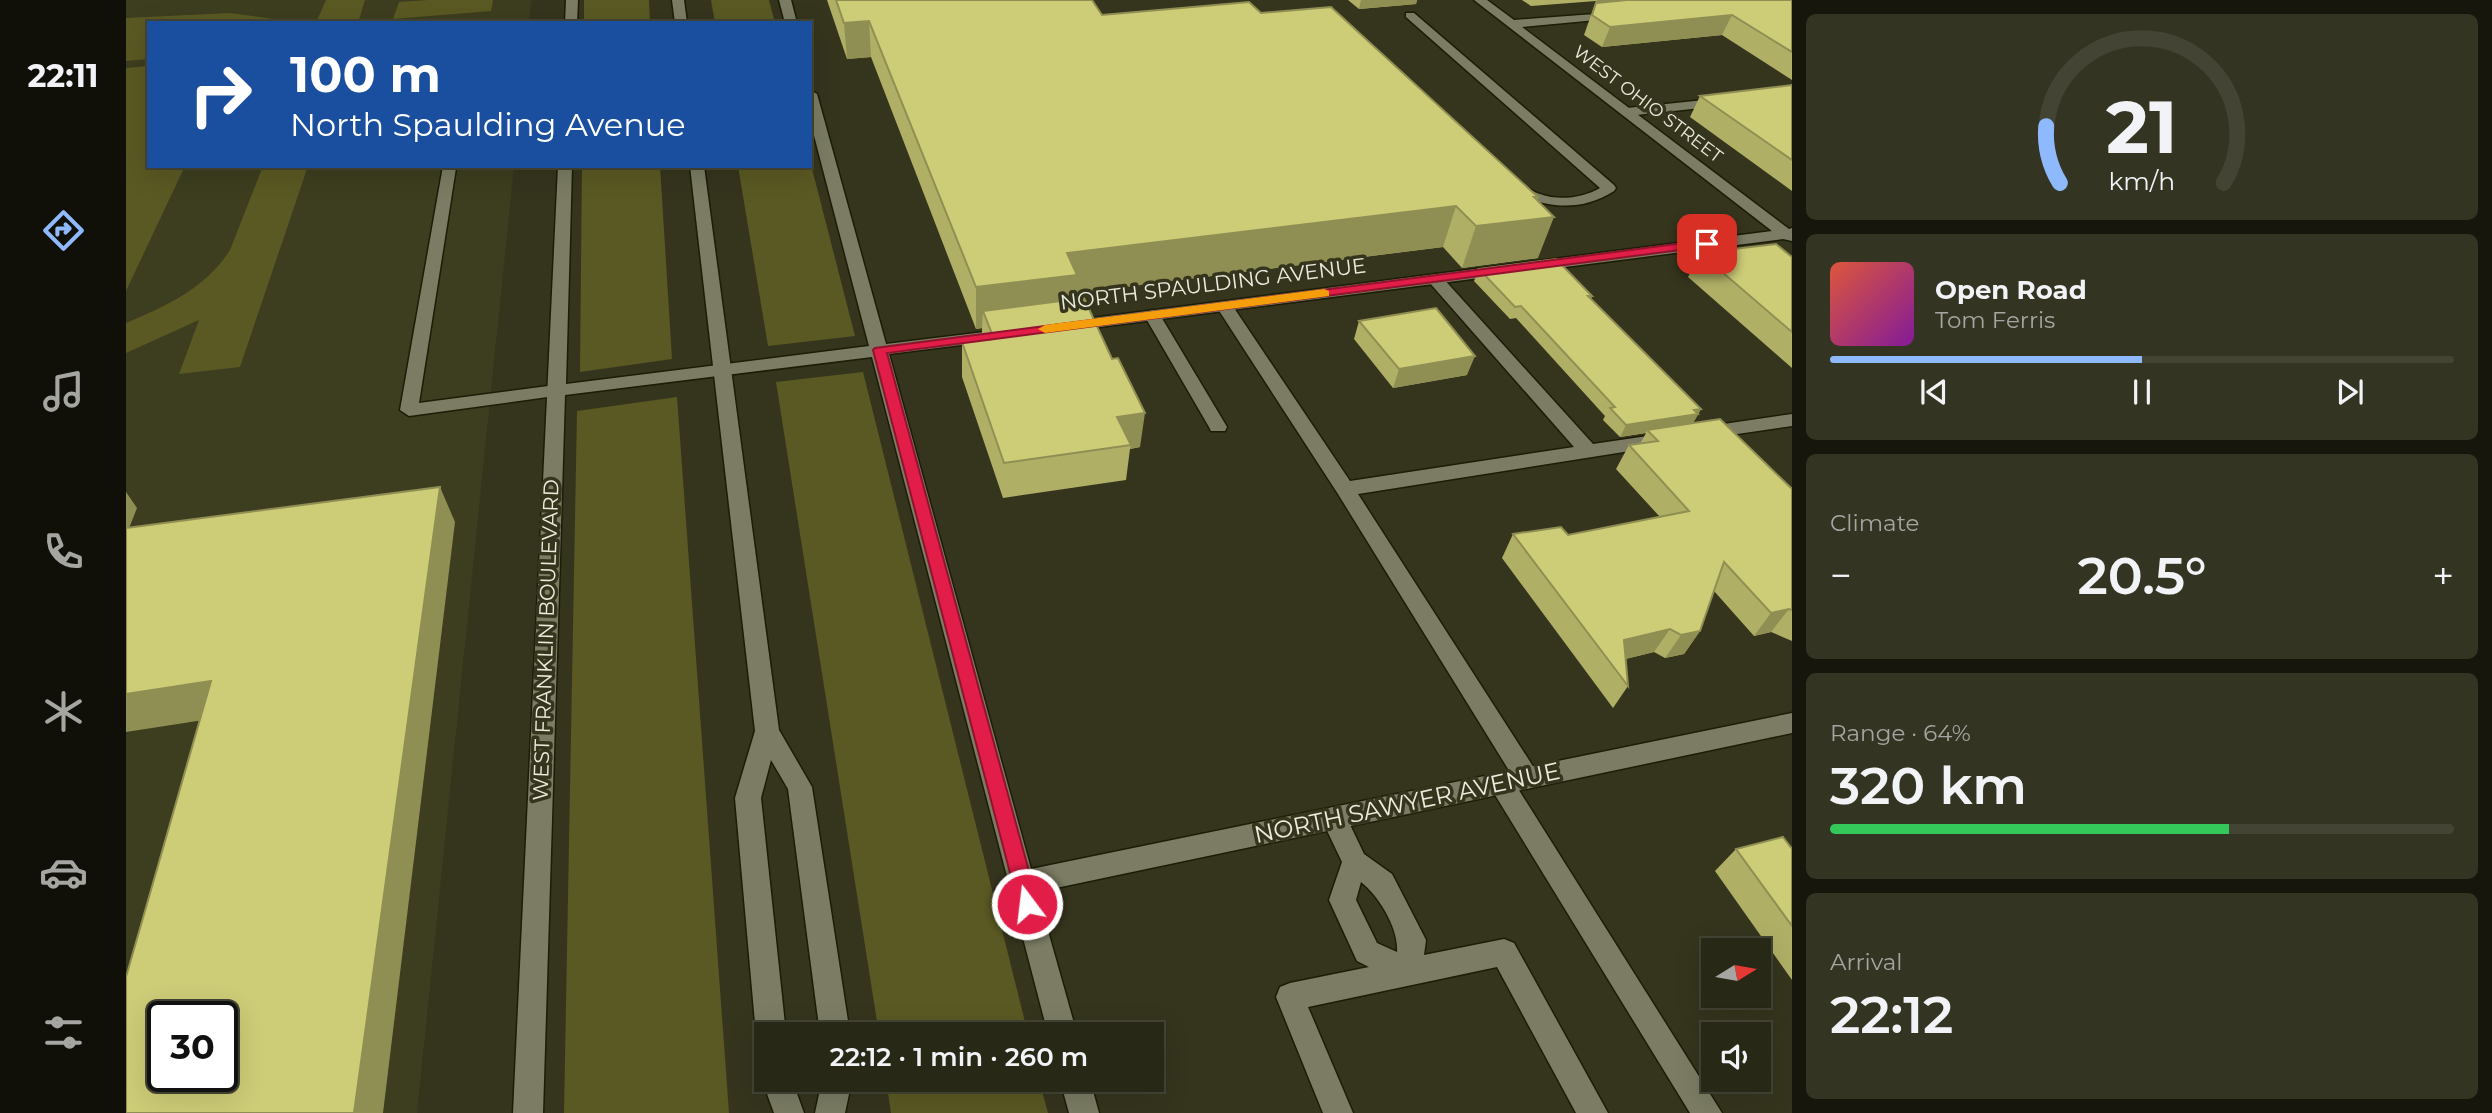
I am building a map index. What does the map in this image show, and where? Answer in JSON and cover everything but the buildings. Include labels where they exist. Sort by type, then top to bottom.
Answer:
[{"type":"street","points":[[571,21],[572,0]]},
{"type":"street","points":[[678,0],[681,21]]},
{"type":"street","points":[[785,0],[790,21]]},
{"type":"street","name":"WEST OHIO STREET","points":[[1480,0],[1790,235]]},
{"type":"street","points":[[1512,24],[1629,13]]},
{"type":"street","points":[[1410,15],[1609,188],[1598,197],[1566,202],[1538,199],[1508,184],[1499,174]]},
{"type":"street","points":[[812,101],[1059,1022]]},
{"type":"street","points":[[1627,112],[1737,101]]},
{"type":"street","points":[[449,168],[409,410],[1020,332]]},
{"type":"street","name":"WEST FRANKLIN BOULEVARD","points":[[528,1113],[565,168]]},
{"type":"street","points":[[698,168],[767,731],[748,798],[770,1022]]},
{"type":"street","name":"NORTH SPAULDING AVENUE","points":[[1046,329],[1790,235]]},
{"type":"street","points":[[1435,279],[1588,451]]},
{"type":"street","points":[[1224,306],[1345,489],[1707,1113]]},
{"type":"street","points":[[1152,315],[1218,427]]},
{"type":"street","points":[[1345,489],[1792,420]]},
{"type":"street","name":"NORTH SAWYER AVENUE","points":[[1022,883],[1792,723]]},
{"type":"street","points":[[767,731],[800,787],[833,1022]]},
{"type":"street","points":[[1334,818],[1355,862],[1383,883],[1412,940],[1409,972]]},
{"type":"street","points":[[1355,862],[1342,900],[1367,952],[1409,972]]},
{"type":"street","points":[[1338,1113],[1290,997],[1504,952],[1593,1113]]},
{"type":"street","points":[[781,1092],[789,1113]]},
{"type":"street","points":[[830,1113],[834,1092]]},
{"type":"street","points":[[1078,1092],[1084,1113]]},
{"type":"shaded area","points":[[126,0],[531,0],[529,21],[147,21],[147,168],[514,168],[417,1113],[126,1113]]},
{"type":"shaded area","points":[[326,0],[365,0],[359,21],[317,21]]},
{"type":"shaded area","points":[[493,0],[491,11],[393,19],[399,2]]},
{"type":"shaded area","points":[[584,0],[649,0],[650,21],[584,21]]},
{"type":"shaded area","points":[[711,0],[769,0],[774,21],[715,21]]},
{"type":"shaded area","points":[[230,13],[288,21],[147,21],[147,59],[126,61],[126,18]]},
{"type":"shaded area","points":[[147,66],[147,168],[184,168],[126,291],[126,68]]},
{"type":"shaded area","points":[[262,168],[307,168],[240,367],[179,374],[199,320],[126,353],[126,323],[155,310],[197,285],[210,275],[230,250]]},
{"type":"shaded area","points":[[582,168],[660,168],[672,359],[580,372]]},
{"type":"shaded area","points":[[738,168],[812,168],[855,336],[768,346]]},
{"type":"shaded area","points":[[863,372],[1025,1022],[877,1022],[776,382]]},
{"type":"shaded area","points":[[677,397],[729,1113],[564,1113],[577,411]]},
{"type":"shaded area","points":[[888,1092],[1042,1092],[1048,1113],[891,1113]]},
{"type":"slow traffic","points":[[1045,329],[1324,293]]},
{"type":"route","points":[[1027,904],[879,350],[1707,244]]}]
